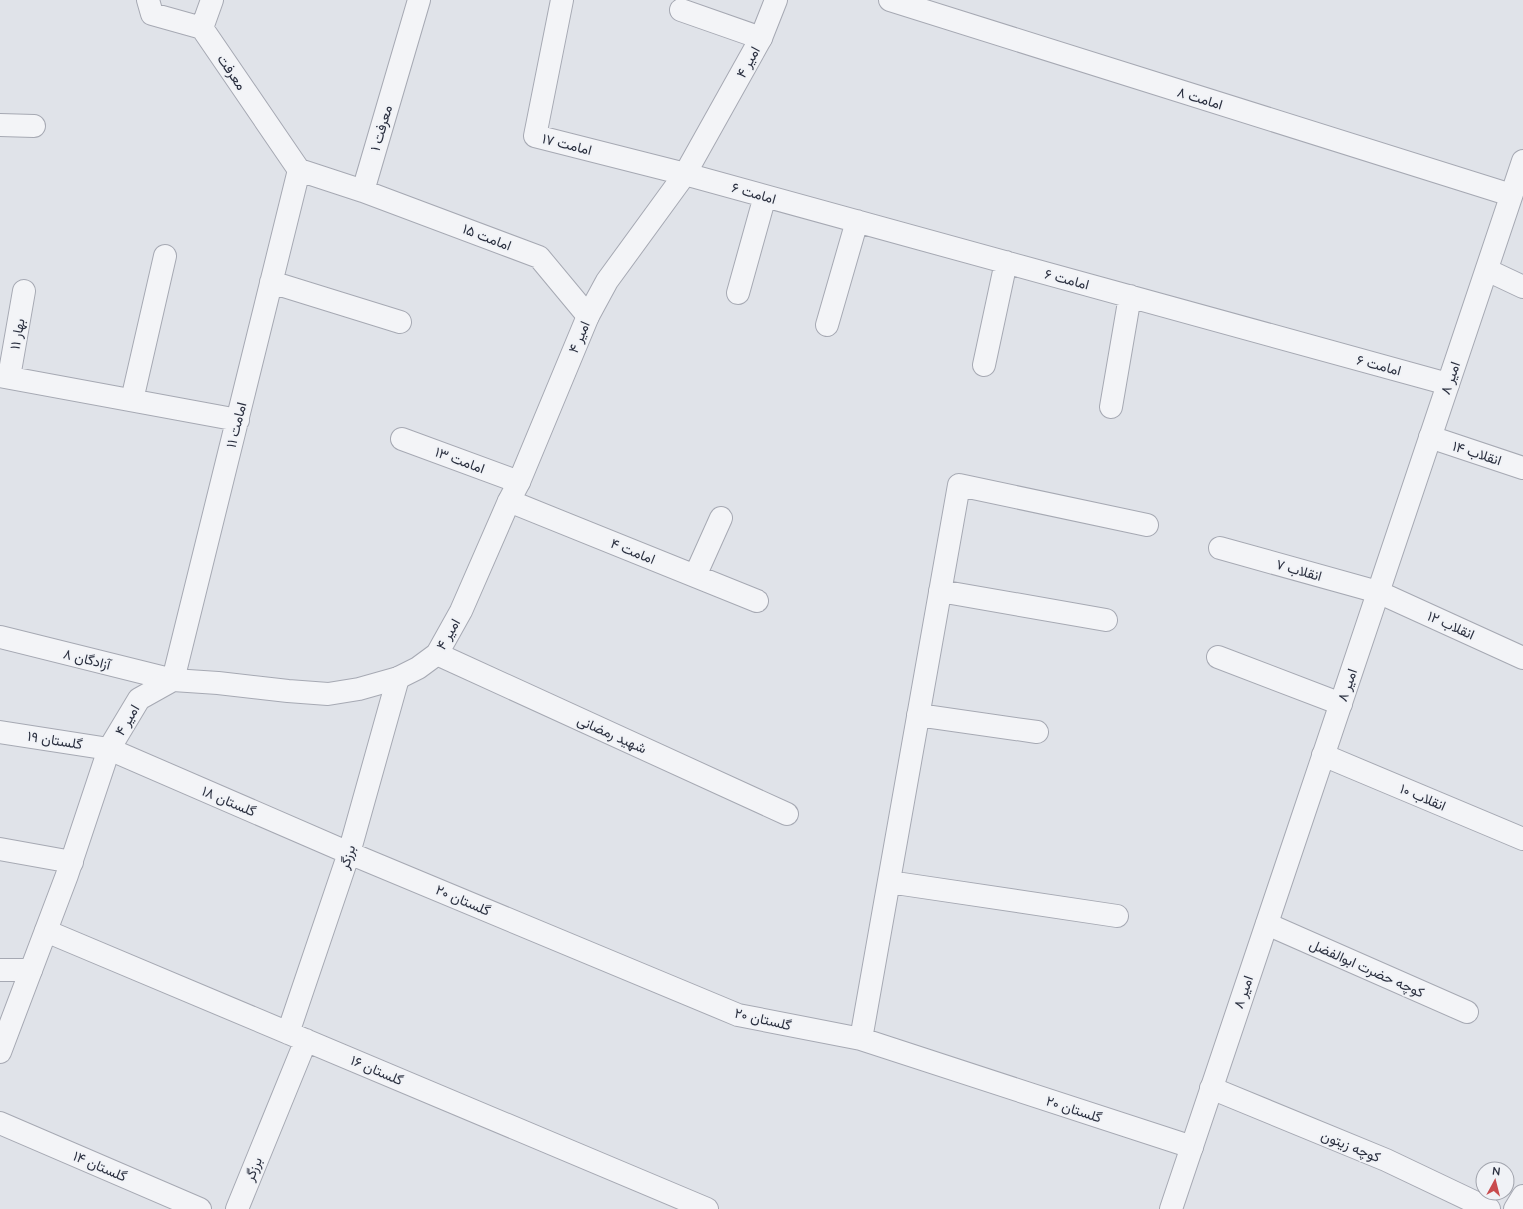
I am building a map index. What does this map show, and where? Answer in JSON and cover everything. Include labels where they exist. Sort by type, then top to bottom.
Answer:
[{"type":"street","points":[[148,0],[152,14],[202,28],[212,0]]},
{"type":"street","name":"معرفت ۱","points":[[363,190],[419,0]]},
{"type":"street","name":"امامت ۱۷","points":[[562,0],[535,136],[685,174]]},
{"type":"street","name":"امیر ۴","points":[[0,1052],[72,862],[109,749],[139,700],[173,680],[328,694],[359,689],[398,678],[418,668],[436,654],[461,611],[514,491],[588,316],[607,281],[685,174],[761,38],[776,0]]},
{"type":"street","name":"امامت ۸","points":[[890,0],[1511,196]]},
{"type":"street","points":[[681,10],[761,38]]},
{"type":"street","name":"معرفت","points":[[202,28],[299,170]]},
{"type":"street","points":[[0,125],[34,126]]},
{"type":"street","name":"امیر ۸","points":[[1171,1209],[1523,161]]},
{"type":"street","points":[[299,170],[363,190]]},
{"type":"street","name":"امامت ۱۱","points":[[173,680],[299,170]]},
{"type":"street","name":"امامت ۶","points":[[685,174],[1448,384]]},
{"type":"street","name":"امامت ۱۵","points":[[363,190],[539,257],[588,316]]},
{"type":"street","points":[[738,293],[765,196]]},
{"type":"street","points":[[827,325],[857,221]]},
{"type":"street","points":[[132,400],[166,256]]},
{"type":"street","points":[[984,365],[1006,262]]},
{"type":"street","points":[[1487,270],[1523,287]]},
{"type":"street","points":[[271,282],[400,322]]},
{"type":"street","name":"بهار ۱۱","points":[[5,376],[24,291]]},
{"type":"street","points":[[1111,407],[1130,296]]},
{"type":"street","points":[[5,376],[238,420]]},
{"type":"street","name":"انقلاب ۱۴","points":[[1430,437],[1523,468]]},
{"type":"street","name":"امامت ۱۳","points":[[402,439],[514,491]]},
{"type":"street","points":[[861,1039],[959,485],[1147,525]]},
{"type":"street","name":"امامت ۴","points":[[514,491],[695,576],[757,601]]},
{"type":"street","points":[[695,576],[721,518]]},
{"type":"street","name":"انقلاب ۷","points":[[1220,548],[1378,592]]},
{"type":"street","points":[[940,590],[1106,620]]},
{"type":"street","name":"انقلاب ۱۲","points":[[1378,592],[1523,658]]},
{"type":"street","name":"آزادگان ۸","points":[[0,638],[173,680]]},
{"type":"street","name":"شهید رمضانی","points":[[436,654],[787,814]]},
{"type":"street","points":[[1218,657],[1341,704]]},
{"type":"street","name":"برزگر","points":[[237,1209],[297,1036],[398,678]]},
{"type":"street","points":[[918,715],[1037,732]]},
{"type":"street","name":"گلستان ۱۹","points":[[0,732],[109,749]]},
{"type":"street","name":"گلستان ۱۸","points":[[109,749],[349,852]]},
{"type":"street","name":"انقلاب ۱۰","points":[[1324,755],[1523,839]]},
{"type":"street","points":[[0,849],[72,862]]},
{"type":"street","name":"گلستان ۲۰","points":[[349,852],[738,1015],[861,1039],[1192,1147]]},
{"type":"street","points":[[888,882],[1117,916]]},
{"type":"street","name":"کوچه حضرت ابوالفضل","points":[[1266,924],[1467,1012]]},
{"type":"street","name":"گلستان ۱۶","points":[[46,931],[707,1209]]},
{"type":"street","points":[[0,970],[31,970]]},
{"type":"street","name":"کوچه زیتون","points":[[1211,1088],[1386,1160],[1489,1209]]},
{"type":"street","name":"گلستان ۱۴","points":[[0,1123],[200,1209]]},
{"type":"street","points":[[1515,1209],[1523,1196]]}]
